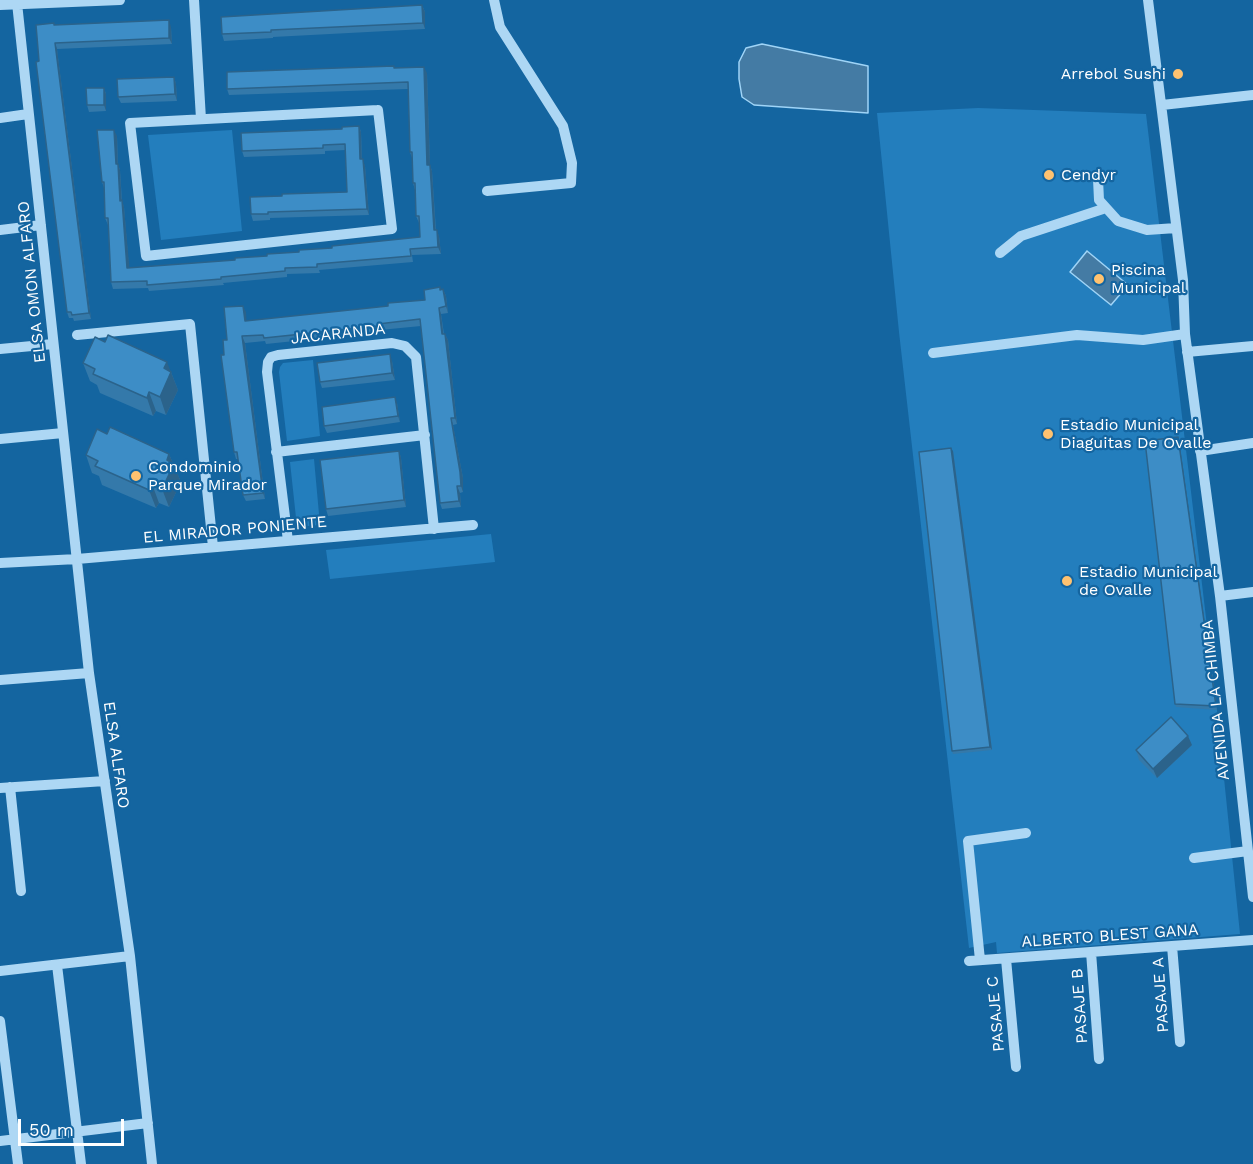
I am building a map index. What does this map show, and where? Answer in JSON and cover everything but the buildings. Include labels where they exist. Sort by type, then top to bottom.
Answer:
[{"type":"street","points":[[0,5],[120,0]]},
{"type":"street","points":[[194,0],[201,119]]},
{"type":"street","points":[[487,191],[571,183],[572,163],[563,126],[500,27],[494,0]]},
{"type":"street","name":"AVENIDA LA CHIMBA","points":[[1148,0],[1183,280],[1187,352],[1220,596],[1253,897]]},
{"type":"street","name":"ELSA OMON ALFARO","points":[[16,3],[76,559]]},
{"type":"street","points":[[1162,105],[1253,94]]},
{"type":"street","points":[[378,110],[392,229],[146,256],[130,123],[201,119],[378,110]]},
{"type":"street","points":[[0,118],[28,114]]},
{"type":"street","points":[[1098,179],[1099,200],[1118,221],[1147,230],[1176,228]]},
{"type":"street","points":[[1000,253],[1021,236],[1106,208]]},
{"type":"street","points":[[0,230],[41,225]]},
{"type":"street","points":[[77,335],[190,324],[213,547]]},
{"type":"street","points":[[933,353],[1077,335],[1143,340],[1185,334]]},
{"type":"street","name":"JACARANDA","points":[[288,541],[267,372],[268,362],[271,357],[278,355],[392,343],[405,346],[416,357],[434,529]]},
{"type":"street","points":[[0,349],[53,344]]},
{"type":"street","points":[[1187,352],[1253,346]]},
{"type":"street","points":[[0,439],[63,433]]},
{"type":"street","points":[[276,452],[425,435]]},
{"type":"street","points":[[1200,451],[1253,443]]},
{"type":"street","name":"EL MIRADOR PONIENTE","points":[[0,563],[76,559],[473,525]]},
{"type":"street","name":"ELSA ALFARO","points":[[76,559],[89,674],[130,956]]},
{"type":"street","points":[[1220,596],[1253,592]]},
{"type":"street","points":[[0,680],[89,674]]},
{"type":"street","points":[[21,891],[5,787],[105,781]]},
{"type":"street","name":"ALBERTO BLEST GANA","points":[[1026,833],[968,841],[975,961],[1253,940]]},
{"type":"street","points":[[1194,858],[1248,851]]},
{"type":"street","name":"PASAJE A","points":[[1173,946],[1180,1042]]},
{"type":"street","name":"PASAJE B","points":[[1091,952],[1099,1059]]},
{"type":"street","points":[[0,972],[130,956],[152,1164]]},
{"type":"street","name":"PASAJE C","points":[[1006,959],[1016,1066]]},
{"type":"street","points":[[57,965],[81,1164]]},
{"type":"street","points":[[0,1021],[18,1164]]},
{"type":"street","points":[[0,1141],[148,1123]]},
{"type":"shaded area","points":[[762,44],[868,66],[868,113],[754,105],[742,97],[739,62],[746,48]]},
{"type":"shaded area","name":"Estadio Municipal Diaguitas De Ovalle","points":[[978,108],[1146,114],[1217,710],[1240,934],[997,953],[996,942],[969,948],[899,332],[877,113]]},
{"type":"shaded area","points":[[232,130],[242,231],[161,240],[148,135]]},
{"type":"shaded area","name":"Piscina Municipal","points":[[1087,251],[1128,285],[1111,305],[1070,272]]},
{"type":"shaded area","points":[[313,360],[320,436],[287,441],[280,367],[283,363]]},
{"type":"shaded area","points":[[314,459],[320,525],[297,527],[290,462]]},
{"type":"shaded area","points":[[491,534],[495,562],[330,579],[326,550]]},
{"type":"place","name":"Arrebol Sushi","points":[[1178,74]]},
{"type":"place","name":"Cendyr","points":[[1049,175]]},
{"type":"place","name":"Piscina Municipal","points":[[1099,279]]},
{"type":"place","name":"Estadio Municipal Diaguitas De Ovalle","points":[[1048,434]]},
{"type":"place","name":"Condominio Parque Mirador","points":[[136,476]]},
{"type":"place","name":"Estadio Municipal de Ovalle","points":[[1067,581]]}]
